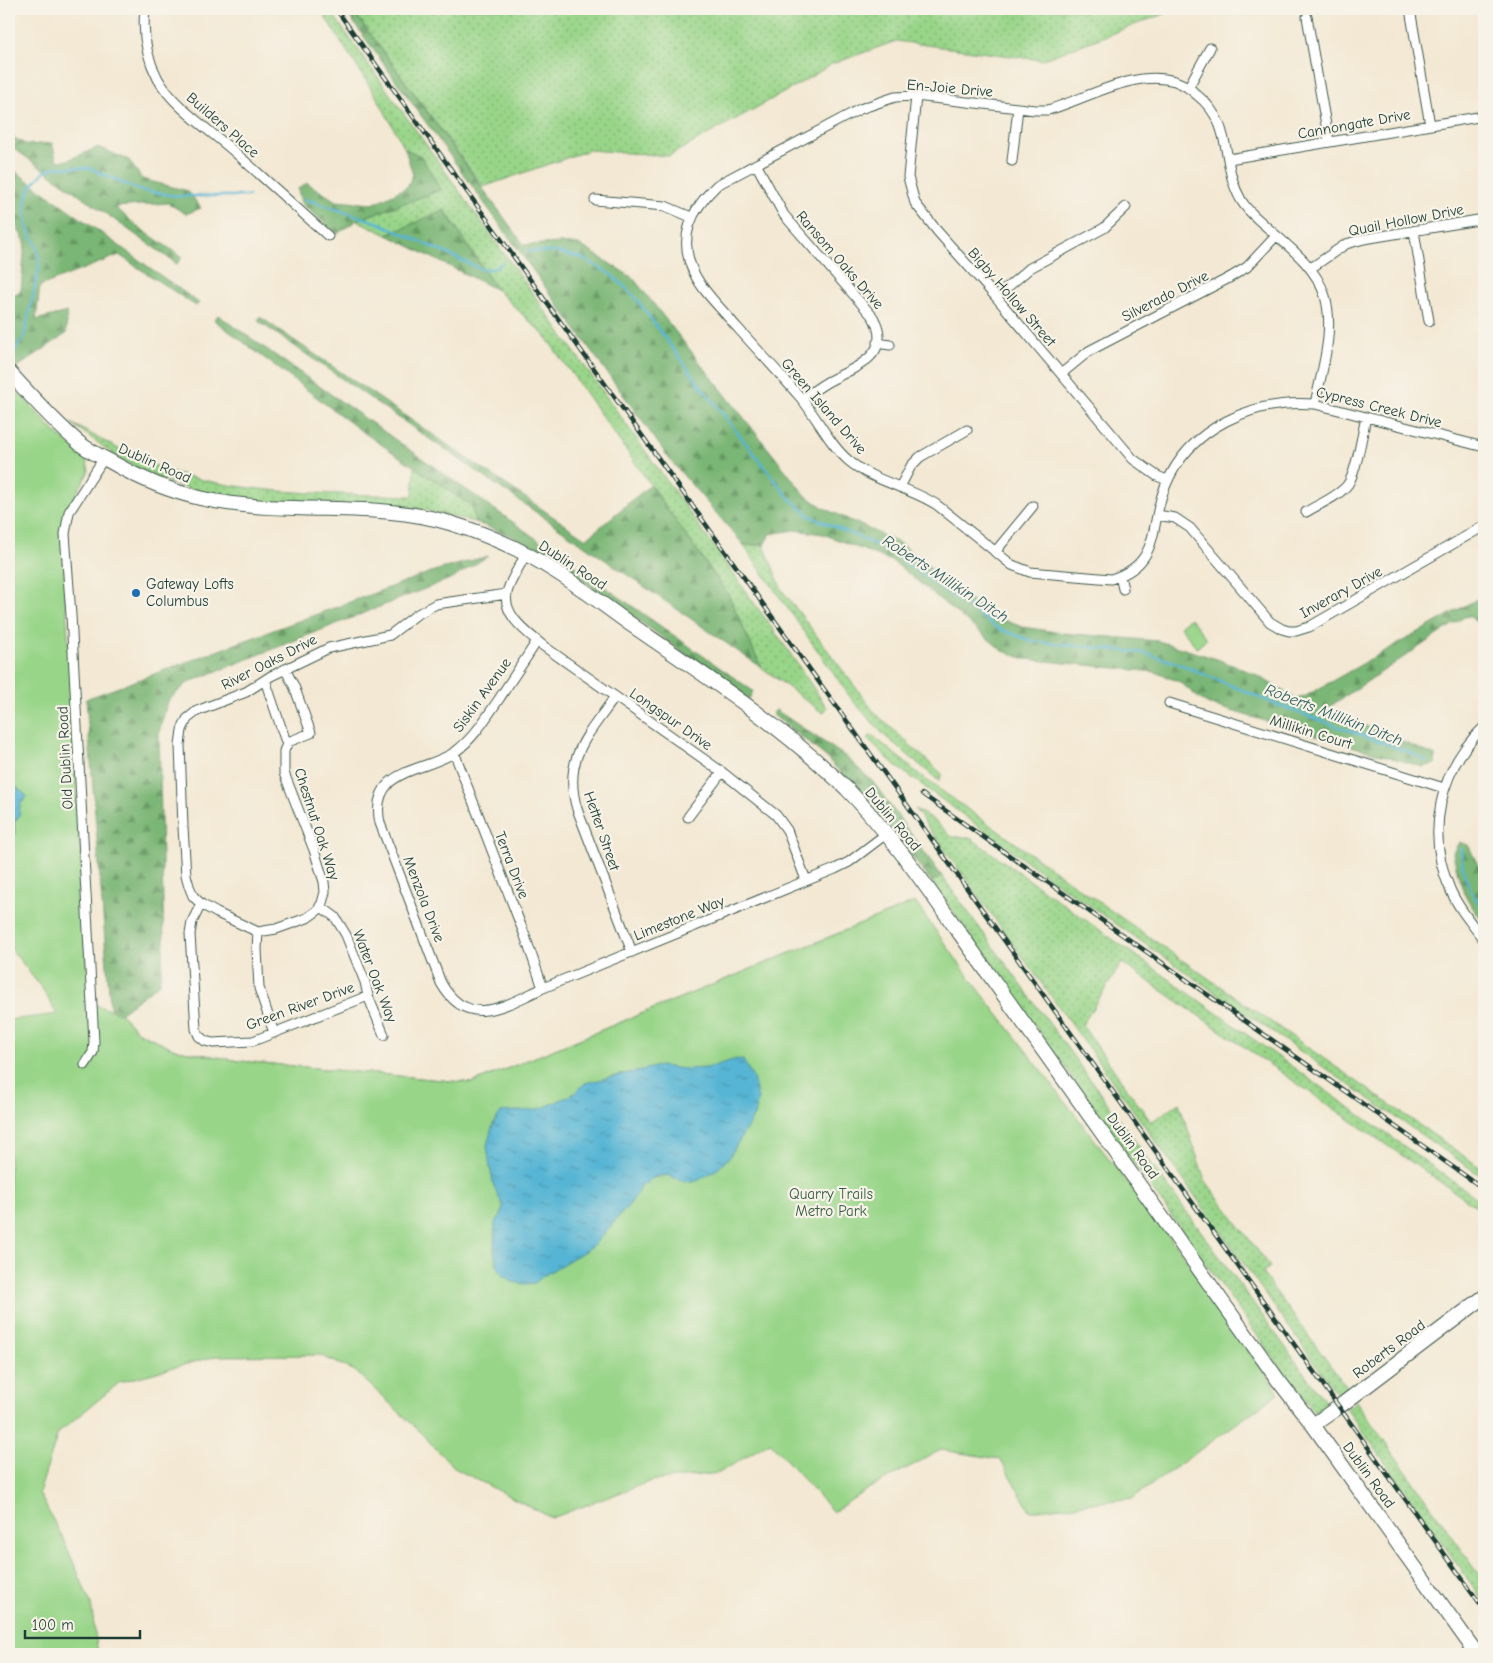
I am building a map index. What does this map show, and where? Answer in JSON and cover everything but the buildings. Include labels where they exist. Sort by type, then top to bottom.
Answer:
[{"type":"main road","name":"Dublin Road","points":[[9,372],[49,416],[80,444],[128,472],[160,487],[193,498],[234,505],[387,512],[418,516],[447,522],[482,533],[551,568],[753,709],[794,741],[848,791],[886,834],[962,934],[1278,1380],[1313,1425],[1477,1654]]},
{"type":"main road","name":"Roberts Road","points":[[1313,1425],[1484,1297]]},
{"type":"street","name":"Builders Place","points":[[145,9],[143,32],[146,48],[158,79],[166,91],[197,121],[237,154],[328,236]]},
{"type":"street","points":[[1410,9],[1430,125]]},
{"type":"street","points":[[1308,17],[1329,142]]},
{"type":"street","points":[[1188,88],[1210,48]]},
{"type":"street","name":"En-Joie Drive","points":[[691,217],[717,185],[860,109],[895,98],[916,96],[1048,110],[1124,82],[1140,79],[1174,81],[1203,99],[1218,120],[1224,133],[1234,187],[1244,205],[1311,268],[1319,281],[1325,296],[1328,340],[1315,404]]},
{"type":"street","name":"Bigby Hollow Street","points":[[916,96],[908,177],[915,203],[1132,459],[1157,476],[1168,480]]},
{"type":"street","points":[[1012,161],[1018,108]]},
{"type":"street","name":"Cannongate Drive","points":[[1229,159],[1484,116]]},
{"type":"street","name":"Ransom Oaks Drive","points":[[756,164],[784,215],[873,317],[877,324],[877,344]]},
{"type":"street","points":[[595,200],[665,206],[691,217]]},
{"type":"street","points":[[996,297],[1030,268],[1104,228],[1126,207]]},
{"type":"street","name":"Green Island Drive","points":[[691,217],[687,240],[690,263],[694,274],[716,303],[802,399],[849,461],[871,474],[925,497],[1012,565],[1030,572],[1101,579],[1120,576]]},
{"type":"street","name":"Quail Hollow Drive","points":[[1311,268],[1346,244],[1484,219]]},
{"type":"street","points":[[1414,231],[1429,321]]},
{"type":"street","name":"Silverado Drive","points":[[1061,374],[1089,351],[1230,278],[1247,266],[1276,236]]},
{"type":"street","points":[[802,399],[828,381],[856,368],[874,354],[877,344],[890,345]]},
{"type":"street","name":"Cypress Creek Drive","points":[[1120,576],[1139,563],[1145,556],[1154,534],[1160,500],[1168,480],[1178,463],[1205,434],[1236,415],[1280,404],[1315,404],[1484,447]]},
{"type":"street","points":[[1306,512],[1334,496],[1347,485],[1353,470],[1366,417]]},
{"type":"street","points":[[900,487],[911,466],[920,457],[967,430]]},
{"type":"street","name":"Old Dublin Road","points":[[85,1065],[93,1052],[94,1042],[72,615],[65,534],[69,512],[104,458]]},
{"type":"street","points":[[995,552],[1033,506]]},
{"type":"street","name":"Inverary Drive","points":[[1157,516],[1175,518],[1190,528],[1270,622],[1282,629],[1296,631],[1309,627],[1484,526]]},
{"type":"street","points":[[507,594],[526,554]]},
{"type":"street","points":[[1120,576],[1123,588]]},
{"type":"street","name":"Longspur Drive","points":[[507,594],[508,605],[515,619],[520,626],[538,641],[722,772],[762,803],[782,823],[793,844],[806,880]]},
{"type":"street","name":"River Oaks Drive","points":[[201,904],[193,896],[186,875],[180,738],[190,715],[246,692],[285,669],[329,648],[390,635],[416,615],[436,604],[507,594]]},
{"type":"street","name":"Siskin Avenue","points":[[389,783],[404,774],[438,761],[454,752],[469,739],[538,641]]},
{"type":"street","points":[[265,680],[285,739],[288,742],[311,733],[294,686],[285,669]]},
{"type":"street","name":"Hetter Street","points":[[615,697],[580,747],[573,772],[572,784],[577,809],[632,952]]},
{"type":"street","name":"Millikin Court","points":[[1169,703],[1444,788]]},
{"type":"street","points":[[1484,726],[1455,763],[1444,788],[1438,827],[1438,843],[1442,866],[1450,889],[1457,903],[1484,940]]},
{"type":"street","name":"Chestnut Oak Way","points":[[288,742],[284,751],[284,772],[314,850],[324,882],[325,892],[320,906]]},
{"type":"street","name":"Terra Drive","points":[[454,752],[525,936],[543,988]]},
{"type":"street","points":[[688,817],[722,772]]},
{"type":"street","name":"Menzola Drive","points":[[389,783],[379,805],[378,814],[383,831],[441,983],[447,993],[460,1005],[475,1011]]},
{"type":"street","name":"Limestone Way","points":[[475,1011],[489,1011],[502,1007],[543,988],[775,894],[849,862],[886,834]]},
{"type":"street","points":[[201,904],[258,932],[276,930],[300,921],[314,913],[320,906]]},
{"type":"street","name":"Green River Drive","points":[[201,904],[192,922],[190,934],[196,1028],[199,1036],[205,1041],[253,1041],[368,996]]},
{"type":"street","name":"Water Oak Way","points":[[320,906],[335,917],[346,935],[384,1035]]},
{"type":"street","points":[[258,932],[259,988],[274,1033]]},
{"type":"green space","points":[[320,9],[329,9],[787,649],[827,708],[823,713],[761,667],[728,594],[545,336],[497,290],[445,210],[387,235],[357,220],[441,190],[421,156],[405,149],[379,101]]},
{"type":"green space","points":[[344,9],[352,9],[524,245],[561,243],[580,245],[633,278],[805,495],[824,508],[901,544],[990,615],[1022,627],[1063,633],[1158,641],[1217,659],[1255,674],[1296,699],[1304,697],[1484,595],[1484,631],[1469,616],[1464,617],[1326,709],[1436,756],[1435,764],[1423,767],[1211,705],[1200,699],[1180,682],[1155,672],[1025,659],[1003,651],[894,562],[823,534],[794,530],[770,534],[764,545],[743,544],[671,461]]},
{"type":"green space","points":[[352,9],[1177,9],[1041,60],[896,41],[832,64],[669,156],[589,150],[483,187]]},
{"type":"green space","points":[[9,135],[27,145],[52,143],[57,161],[68,160],[98,147],[129,160],[142,179],[188,191],[201,208],[186,214],[168,203],[115,207],[138,227],[182,257],[177,264],[9,145]]},
{"type":"green space","points":[[405,149],[421,156],[441,190],[357,220],[337,234],[301,203],[298,189],[307,183],[336,201],[373,204],[407,187],[413,175]]},
{"type":"green space","points":[[9,167],[199,303],[196,306],[119,255],[40,286],[36,320],[67,312],[66,334],[16,368],[9,361],[9,297],[21,291],[25,241],[9,214],[9,206],[19,184],[9,176]]},
{"type":"green space","points":[[444,210],[497,290],[387,235]]},
{"type":"green space","points":[[218,315],[753,691],[749,699],[545,554],[516,538],[475,522],[472,506],[360,430],[214,320]]},
{"type":"green space","points":[[260,317],[586,539],[650,485],[728,594],[761,667],[258,321]]},
{"type":"green space","name":"Quarry Trails Metro Park","points":[[9,382],[55,432],[86,458],[89,471],[66,512],[62,532],[89,1003],[120,1013],[138,1032],[177,1050],[240,1061],[472,1083],[915,902],[967,974],[1187,1260],[1279,1393],[1133,1498],[1030,1511],[1000,1459],[941,1450],[866,1490],[833,1512],[770,1442],[719,1473],[651,1481],[552,1518],[456,1469],[412,1424],[355,1371],[320,1355],[217,1356],[120,1382],[58,1433],[39,1493],[66,1545],[91,1604],[98,1654],[9,1654],[9,1020],[57,1014],[43,990],[9,946]]},
{"type":"green space","points":[[71,423],[124,452],[156,466],[186,476],[250,488],[316,493],[413,496],[415,467],[473,506],[475,522],[420,509],[256,501],[220,496],[186,488],[155,477],[120,459]]},
{"type":"green space","points":[[743,545],[764,545],[782,590],[875,713],[942,774],[939,781],[884,735],[853,701]]},
{"type":"green space","points":[[488,556],[455,577],[187,683],[168,701],[159,732],[164,944],[160,983],[120,1013],[138,1032],[177,1050],[240,1061],[472,1083],[915,902],[490,1087],[391,1102],[113,1043],[86,699],[434,571]]},
{"type":"green space","points":[[1190,618],[1207,639],[1197,648],[1180,626]]},
{"type":"green space","points":[[776,710],[846,757],[873,782],[941,875],[938,879],[931,881],[861,794],[824,755],[772,714]]},
{"type":"green space","points":[[872,735],[925,779],[1484,1170],[1484,1178],[1051,879],[896,766],[867,739]]},
{"type":"green space","points":[[915,809],[934,820],[952,837],[969,837],[1484,1203],[1484,1212],[1122,963],[1082,1025],[1151,1122],[1179,1103],[1205,1180],[1270,1267],[1262,1273],[1350,1392],[1340,1398]]},
{"type":"green space","points":[[1459,842],[1468,845],[1484,877],[1484,922],[1471,905],[1460,882],[1453,853]]},
{"type":"green space","points":[[941,875],[1329,1407],[1321,1411],[1313,1410],[1285,1374],[931,881],[938,879]]},
{"type":"green space","points":[[1356,1401],[1484,1581],[1484,1602],[1347,1409]]},
{"type":"water","points":[[9,781],[27,796],[20,805],[19,816],[14,823],[15,835],[9,840]]},
{"type":"water","points":[[736,1059],[743,1060],[753,1078],[758,1099],[754,1116],[730,1156],[719,1168],[699,1180],[685,1182],[667,1175],[653,1178],[642,1186],[629,1205],[593,1246],[543,1276],[535,1283],[513,1282],[504,1276],[498,1269],[494,1251],[495,1223],[501,1215],[503,1206],[494,1187],[487,1145],[493,1124],[501,1112],[536,1110],[575,1093],[585,1083],[659,1066],[685,1069],[707,1068]]},
{"type":"waterway","name":"Roberts Millikin Ditch","points":[[9,355],[13,353],[24,337],[39,268],[38,250],[27,227],[25,202],[31,186],[45,171],[56,167],[89,168],[139,190],[177,196],[249,196]]},
{"type":"waterway","name":"Roberts Millikin Ditch","points":[[304,199],[379,223],[481,269],[493,269],[502,263]]},
{"type":"waterway","name":"Roberts Millikin Ditch","points":[[527,251],[556,252],[582,258],[612,275],[634,296],[700,385],[789,498],[810,516],[888,550],[999,629],[1032,641],[1145,653],[1177,663],[1275,704],[1414,754],[1426,761]]},
{"type":"waterway","name":"Roberts Millikin Ditch","points":[[1461,849],[1467,881],[1474,896],[1484,910]]},
{"type":"railway","points":[[336,9],[1484,1609]]},
{"type":"railway","points":[[922,794],[1484,1189]]},
{"type":"place","name":"Gateway Lofts Columbus","points":[[136,593]]}]
